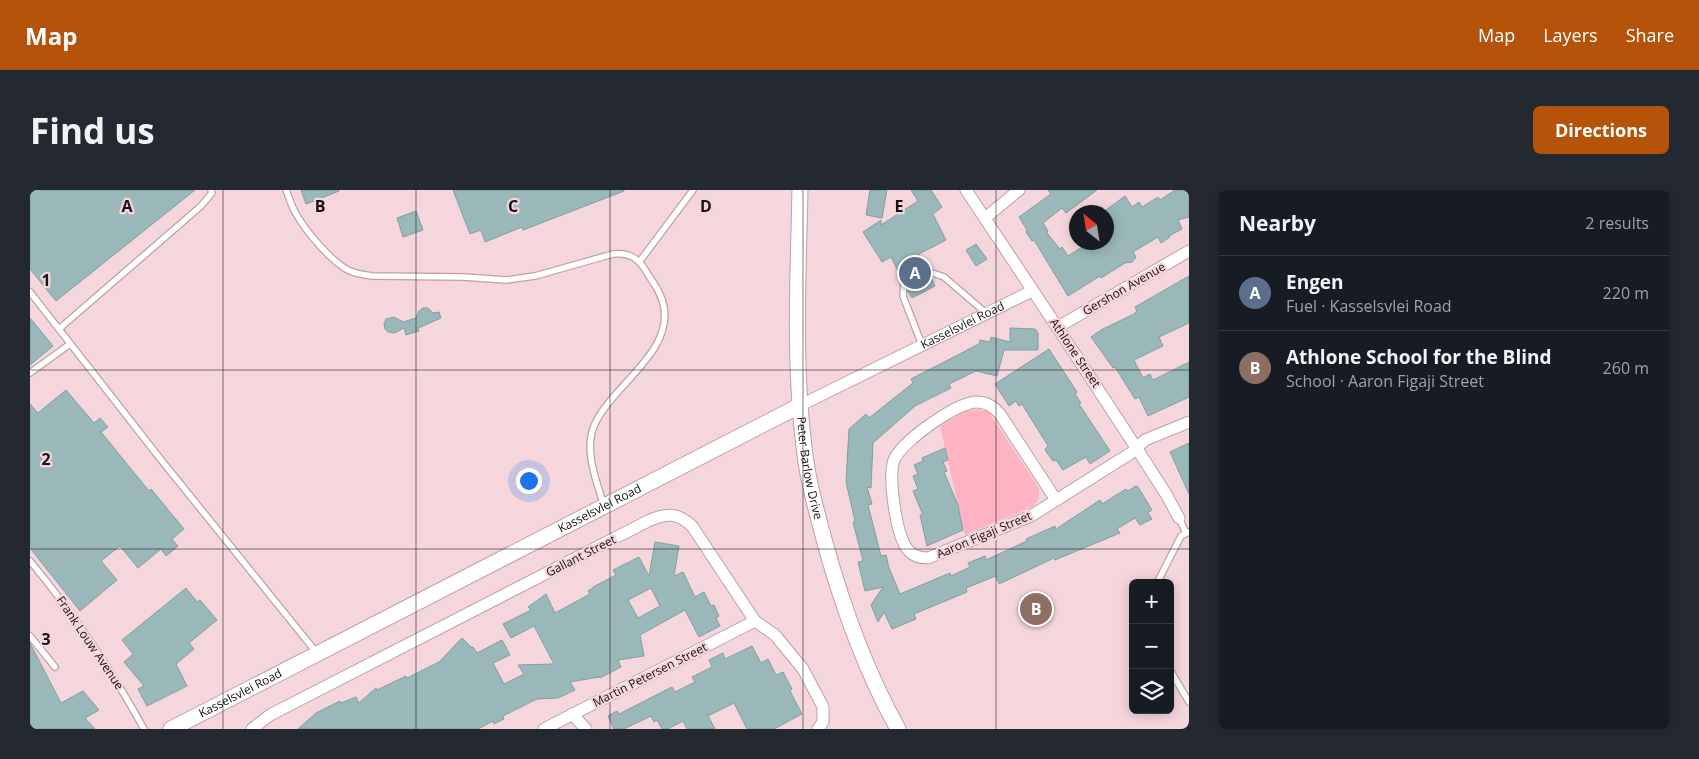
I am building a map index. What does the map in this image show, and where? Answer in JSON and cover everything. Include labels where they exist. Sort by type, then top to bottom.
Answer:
[{"type":"street","name":"Peter Barlow Drive","points":[[800,190],[798,358],[806,461],[811,492],[841,598],[866,667],[898,729]]},
{"type":"street","name":"Athlone Street","points":[[966,190],[1137,448],[1179,518]]},
{"type":"street","points":[[985,218],[1019,190]]},
{"type":"street","name":"Gershon Avenue","points":[[1058,327],[1189,251]]},
{"type":"street","name":"Kasselsvlei Road","points":[[171,729],[604,506],[1032,290]]},
{"type":"street","name":"Aaron Figaji Street","points":[[1056,500],[1000,414],[986,403],[965,404],[934,422],[901,449],[892,467],[893,502],[904,543],[911,553],[922,558],[934,556],[1031,516],[1056,500],[1137,448],[1146,440],[1189,422]]},
{"type":"street","name":"Gallant Street","points":[[252,729],[270,715],[661,516],[678,516],[692,526],[755,621],[775,635],[789,650],[812,684],[824,707],[823,722],[818,729]]},
{"type":"street","name":"Martin Petersen Street","points":[[544,729],[755,621]]},
{"type":"street","points":[[572,714],[586,729]]},
{"type":"lane","points":[[59,328],[201,206],[212,193],[211,190]]},
{"type":"lane","points":[[286,190],[295,212],[318,244],[349,271],[359,274],[506,280],[535,276],[613,254],[625,254],[640,260],[660,295],[664,307],[664,319],[660,336],[648,359],[616,392],[594,427],[591,452],[604,506]]},
{"type":"lane","points":[[640,260],[693,190]]},
{"type":"lane","points":[[927,271],[944,277],[986,313]]},
{"type":"lane","points":[[904,283],[903,296],[922,345]]},
{"type":"lane","points":[[30,292],[158,456],[317,654]]},
{"type":"lane","points":[[30,373],[70,344]]},
{"type":"lane","points":[[1159,579],[1181,536],[1188,533],[1179,518]]},
{"type":"lane","name":"Frank Louw Avenue","points":[[30,561],[86,634],[120,684],[144,729]]},
{"type":"lane","points":[[30,636],[55,667]]},
{"type":"lane","points":[[1174,677],[1189,702]]},
{"type":"shaded area","points":[[976,409],[988,411],[1037,485],[1039,494],[1037,502],[1032,507],[965,535],[940,426],[964,412]]},
{"type":"building","points":[[30,190],[195,190],[56,301],[30,269]]},
{"type":"building","points":[[301,190],[339,190],[339,191],[306,204]]},
{"type":"building","points":[[453,190],[624,191],[523,230],[522,227],[485,242],[481,230],[470,234]]},
{"type":"building","points":[[870,190],[887,190],[882,218],[866,215]]},
{"type":"building","points":[[911,190],[931,190],[942,207],[933,214],[946,240],[919,254],[925,267],[922,270],[923,274],[931,277],[935,286],[912,298],[908,291],[908,281],[902,279],[891,257],[882,262],[863,232],[881,220],[881,225],[918,201]]},
{"type":"building","points":[[1048,190],[1097,190],[1077,205],[1069,205],[1069,211],[1066,213],[1062,208],[1043,223],[1048,231],[1047,233],[1060,249],[1062,247],[1068,256],[1077,250],[1114,250],[1113,205],[1125,196],[1132,207],[1139,202],[1142,207],[1158,197],[1160,200],[1175,190],[1189,190],[1189,217],[1178,220],[1182,229],[1161,243],[1158,237],[1133,252],[1136,257],[1132,262],[1125,263],[1101,278],[1100,276],[1068,296],[1034,240],[1032,241],[1026,232],[1027,230],[1019,217],[1051,194]]},
{"type":"building","points":[[416,211],[423,230],[403,237],[397,218]]},
{"type":"building","points":[[976,244],[987,259],[976,266],[966,250]]},
{"type":"building","points":[[1189,276],[1189,323],[1159,337],[1163,346],[1134,360],[1143,378],[1150,374],[1153,380],[1189,362],[1189,397],[1148,416],[1139,397],[1135,399],[1115,367],[1113,368],[1091,337],[1134,314],[1137,311],[1135,307]]},
{"type":"building","points":[[423,308],[428,308],[433,313],[439,312],[441,318],[418,328],[419,331],[406,335],[404,328],[394,333],[388,332],[385,329],[386,319],[394,317],[403,322],[416,318],[419,311]]},
{"type":"building","points":[[30,318],[53,346],[30,365]]},
{"type":"building","points":[[1010,328],[1035,329],[1038,333],[1038,350],[1004,350],[997,376],[976,371],[949,384],[951,388],[915,406],[873,443],[871,488],[867,487],[872,504],[868,505],[881,556],[886,555],[889,568],[900,594],[950,573],[951,576],[970,567],[968,563],[985,556],[986,560],[1055,526],[1056,529],[1100,500],[1102,504],[1126,489],[1128,491],[1136,486],[1152,510],[1148,513],[1152,519],[1140,525],[1135,518],[1117,529],[1120,533],[1055,560],[1054,558],[999,584],[996,576],[966,588],[967,592],[914,614],[916,619],[892,629],[884,612],[878,622],[871,605],[883,587],[865,591],[858,562],[863,561],[853,522],[855,521],[846,482],[849,429],[866,414],[869,418],[913,383],[911,379],[979,344],[980,340],[990,342],[991,337],[1010,342]]},
{"type":"building","points":[[1049,349],[1077,392],[1075,394],[1081,403],[1079,404],[1110,451],[1090,464],[1086,457],[1063,470],[1056,460],[1053,461],[1047,453],[1045,449],[1048,446],[1022,404],[1019,406],[1016,401],[1009,406],[995,384]]},
{"type":"building","points":[[66,390],[94,423],[100,418],[108,427],[101,432],[149,491],[151,489],[184,529],[172,539],[178,546],[166,556],[161,549],[138,568],[120,546],[101,561],[117,580],[80,611],[30,548],[30,404],[38,413]]},
{"type":"building","points":[[1189,443],[1189,494],[1170,452]]},
{"type":"building","points":[[945,448],[948,460],[943,462],[947,471],[944,472],[958,505],[963,530],[927,546],[920,515],[923,515],[913,491],[918,489],[913,476],[918,474],[914,465],[923,461],[922,458]]},
{"type":"building","points":[[655,542],[679,546],[674,576],[683,572],[695,597],[704,592],[711,606],[714,605],[719,616],[716,618],[720,626],[699,637],[685,610],[640,635],[644,656],[618,660],[621,667],[600,678],[570,682],[575,690],[558,698],[537,699],[503,716],[504,719],[494,724],[493,721],[478,729],[298,729],[316,713],[340,701],[341,703],[356,697],[359,703],[376,688],[377,690],[406,676],[407,678],[439,662],[462,638],[477,653],[502,640],[510,655],[493,663],[504,684],[524,674],[518,665],[554,664],[534,626],[511,638],[503,624],[531,610],[528,607],[546,594],[555,613],[590,594],[588,591],[593,587],[616,575],[613,570],[639,557],[649,576]],"holes":[[[651,588],[660,606],[638,618],[628,600]]]},
{"type":"building","points":[[186,588],[197,602],[200,600],[217,620],[189,643],[194,649],[176,664],[187,686],[147,706],[138,689],[144,686],[124,662],[133,654],[122,640]]},
{"type":"building","points":[[30,643],[61,703],[83,691],[99,710],[85,718],[95,729],[30,729]]},
{"type":"building","points":[[752,646],[761,663],[768,659],[776,675],[783,672],[802,714],[774,729],[747,729],[734,703],[708,716],[715,729],[687,729],[683,721],[668,729],[662,729],[657,720],[654,722],[651,716],[624,729],[614,729],[608,716],[617,711],[619,714],[672,687],[675,692],[695,682],[692,677],[712,667],[709,660],[723,653],[725,659]]},
{"type":"place","name":"Engen","points":[[915,273]]},
{"type":"place","name":"Athlone School for the Blind","points":[[1036,609]]}]
